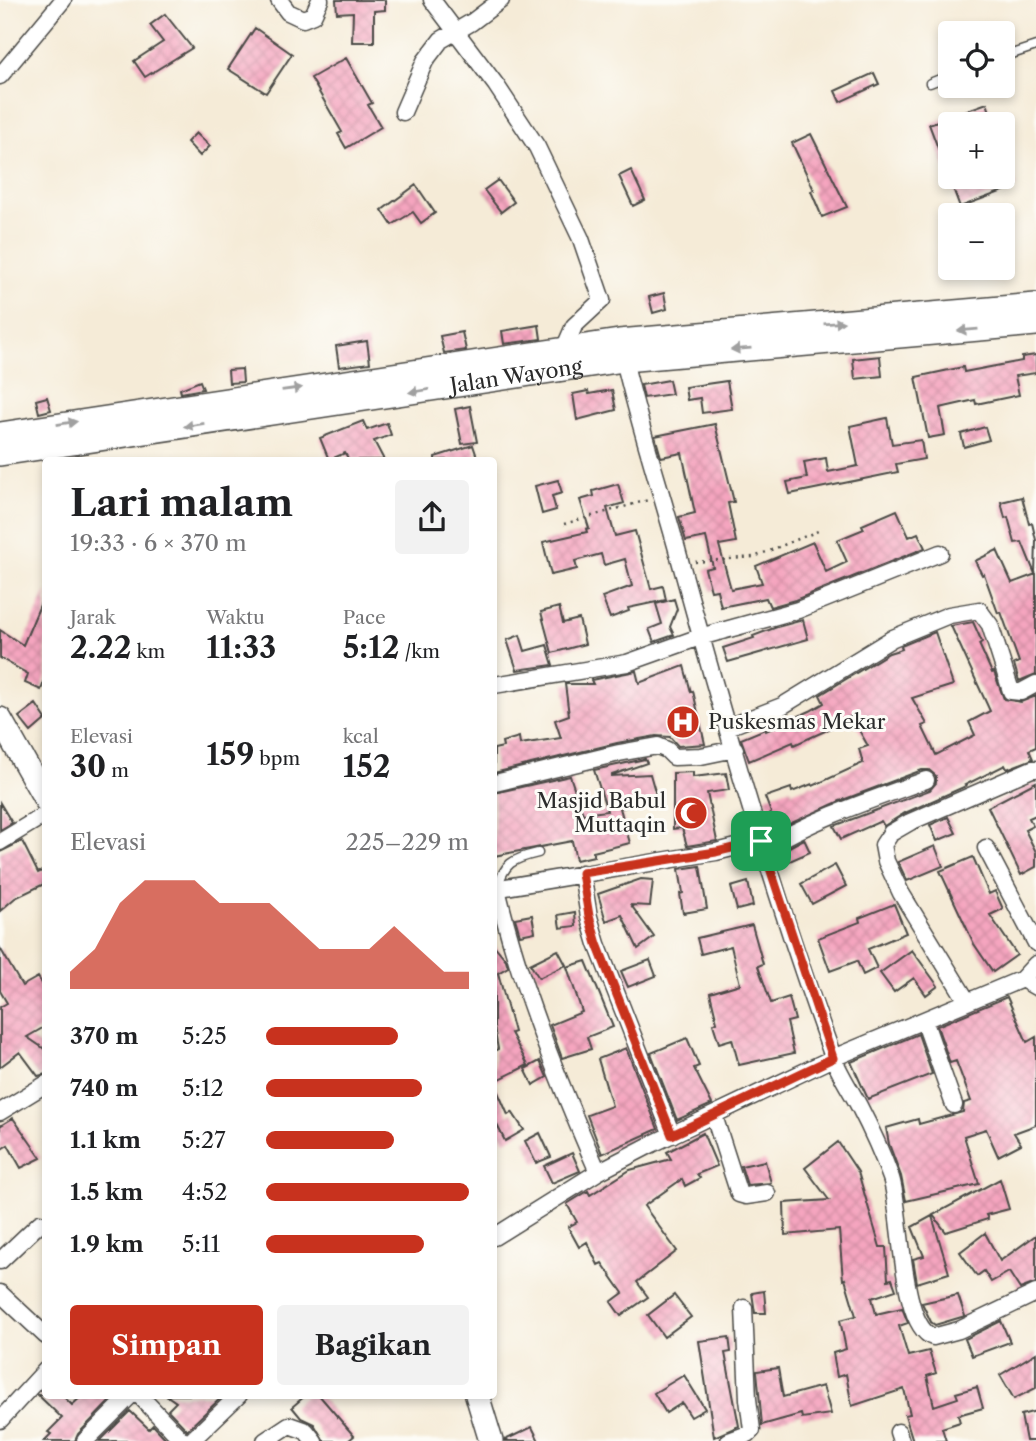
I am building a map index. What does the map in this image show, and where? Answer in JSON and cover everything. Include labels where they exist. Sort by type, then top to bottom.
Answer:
[{"type":"street","points":[[0,76],[63,0]]},
{"type":"street","points":[[279,0],[288,12],[303,19],[313,16],[320,0]]},
{"type":"street","points":[[432,0],[457,30],[537,147],[581,239],[602,299],[600,304],[574,326],[564,349]]},
{"type":"street","points":[[403,112],[425,61],[441,40],[502,0]]},
{"type":"street","name":"Jalan Wayong","points":[[0,454],[622,351],[1036,305]]},
{"type":"street","name":"Jalan Wayong","points":[[0,434],[564,349],[622,351],[1036,324]]},
{"type":"street","points":[[622,351],[700,637],[763,845],[833,1058],[871,1129],[892,1181],[900,1219],[906,1287],[917,1322],[924,1332],[933,1337],[959,1331],[1036,1293]]},
{"type":"street","points":[[497,685],[627,663],[700,637],[798,610],[940,553]]},
{"type":"street","points":[[728,727],[782,706],[893,638],[949,615],[969,610],[979,610],[990,625],[1011,691],[1021,692],[1036,684]]},
{"type":"street","points":[[0,719],[42,793]]},
{"type":"street","points":[[497,783],[658,746],[674,757],[683,758],[735,749]]},
{"type":"street","points":[[967,1001],[901,893],[886,861],[883,845],[891,833],[910,822],[1036,769]]},
{"type":"street","points":[[497,889],[763,845],[832,814],[926,779]]},
{"type":"street","points":[[0,842],[42,816]]},
{"type":"street","points":[[986,848],[1036,943]]},
{"type":"street","points":[[582,873],[597,944],[672,1135]]},
{"type":"street","points":[[497,896],[538,1023],[598,1171]]},
{"type":"street","points":[[497,1235],[598,1171],[833,1058],[967,1001],[1029,983],[1036,964]]},
{"type":"street","points":[[923,1020],[954,1105]]},
{"type":"street","points":[[0,1112],[42,1086]]},
{"type":"street","points":[[714,1116],[739,1194],[746,1196],[767,1193]]},
{"type":"street","points":[[0,1261],[40,1223]]},
{"type":"street","points":[[0,1293],[42,1332]]},
{"type":"street","points":[[729,1441],[752,1430],[744,1308]]},
{"type":"street","points":[[0,1420],[42,1374]]},
{"type":"street","points":[[85,1441],[127,1399]]},
{"type":"street","points":[[143,1399],[184,1441]]},
{"type":"street","points":[[191,1441],[235,1399]]},
{"type":"street","points":[[478,1399],[491,1441]]},
{"type":"street","points":[[265,1441],[289,1425],[306,1431],[314,1441]]},
{"type":"lane","points":[[1015,53],[1036,46]]},
{"type":"lane","points":[[930,83],[938,80]]},
{"type":"lane","points":[[497,885],[505,867],[521,857],[538,853]]},
{"type":"path","points":[[564,524],[661,496]]},
{"type":"path","points":[[681,563],[754,557],[818,531]]},
{"type":"building","points":[[336,0],[385,0],[385,10],[374,11],[374,42],[352,42],[353,12],[337,13]]},
{"type":"building","points":[[165,14],[192,48],[145,77],[134,61],[163,42],[150,25]]},
{"type":"building","points":[[255,28],[292,54],[266,93],[228,69]]},
{"type":"building","points":[[346,58],[372,103],[368,105],[381,127],[346,148],[338,134],[342,132],[311,78]]},
{"type":"building","points":[[874,73],[879,84],[840,102],[835,91]]},
{"type":"building","points":[[987,103],[990,112],[962,112]]},
{"type":"building","points":[[938,121],[938,148],[929,124]]},
{"type":"building","points":[[196,133],[210,146],[200,156],[187,142]]},
{"type":"building","points":[[811,134],[847,207],[822,217],[811,191],[814,190],[792,143]]},
{"type":"building","points":[[631,170],[645,200],[633,206],[619,176]]},
{"type":"building","points":[[498,180],[514,202],[501,212],[484,190]]},
{"type":"building","points":[[416,185],[435,213],[421,223],[413,212],[392,225],[382,210]]},
{"type":"building","points":[[953,189],[1009,189],[971,203],[959,203]]},
{"type":"building","points":[[664,293],[667,309],[653,313],[649,297]]},
{"type":"building","points":[[539,325],[541,339],[504,344],[502,331]]},
{"type":"building","points":[[462,332],[466,350],[444,353],[440,336]]},
{"type":"building","points":[[367,341],[370,363],[339,367],[336,346]]},
{"type":"building","points":[[1036,355],[1036,373],[1015,376],[1019,395],[976,404],[975,400],[940,408],[945,435],[928,438],[916,377],[963,367],[964,372],[1022,361],[1022,357]]},
{"type":"building","points":[[880,356],[882,376],[855,379],[853,359]]},
{"type":"building","points":[[242,369],[243,382],[229,383],[228,370]]},
{"type":"building","points":[[669,380],[672,394],[644,398],[641,385]]},
{"type":"building","points":[[200,381],[203,389],[181,393],[180,389]]},
{"type":"building","points":[[727,381],[732,409],[702,413],[700,398],[687,400],[685,387]]},
{"type":"building","points":[[612,390],[616,410],[577,420],[573,394]]},
{"type":"building","points":[[47,397],[51,410],[39,413],[36,400]]},
{"type":"building","points":[[470,406],[477,442],[462,444],[455,409]]},
{"type":"building","points":[[887,418],[892,444],[921,440],[924,459],[896,464],[898,472],[790,494],[787,482],[807,478],[804,462],[826,458],[828,472],[858,466],[850,426]]},
{"type":"building","points":[[363,421],[367,430],[387,423],[391,435],[374,441],[382,457],[347,457],[345,453],[328,457],[320,438]]},
{"type":"building","points":[[715,424],[734,502],[728,503],[736,542],[719,545],[731,589],[762,583],[756,566],[813,542],[826,572],[847,562],[837,540],[864,529],[862,525],[897,510],[909,537],[918,533],[925,548],[795,600],[770,607],[766,598],[721,607],[717,590],[711,591],[705,569],[713,567],[706,537],[686,541],[679,517],[695,513],[682,453],[661,457],[655,436]]},
{"type":"building","points":[[985,427],[989,440],[964,447],[961,434]]},
{"type":"building","points":[[473,445],[477,457],[435,457]]},
{"type":"building","points":[[558,480],[562,493],[552,496],[556,510],[542,514],[535,486]]},
{"type":"building","points":[[618,484],[624,503],[607,508],[615,536],[635,531],[651,589],[663,586],[666,600],[628,608],[629,611],[610,618],[602,597],[632,586],[625,559],[604,565],[601,554],[575,561],[577,569],[551,575],[543,542],[587,532],[586,529],[589,528],[580,500],[594,496],[593,491]]},
{"type":"building","points":[[1022,497],[1036,540],[1035,574],[1022,542],[1015,543],[1001,502]]},
{"type":"building","points":[[997,550],[1012,583],[1036,574],[1036,674],[1019,681],[1014,664],[1019,662],[1001,612],[998,613],[984,574],[982,575],[975,561]]},
{"type":"building","points":[[674,599],[677,609],[670,627],[674,635],[654,642],[649,629],[662,624],[656,604]]},
{"type":"building","points":[[42,600],[41,690],[25,683],[28,674],[0,658],[0,630],[23,645]]},
{"type":"building","points":[[559,607],[563,623],[579,619],[585,644],[552,653],[541,612]]},
{"type":"building","points":[[803,620],[808,639],[728,662],[723,648]]},
{"type":"building","points":[[973,622],[982,642],[979,644],[1004,699],[1021,702],[1036,696],[1036,747],[1029,750],[1033,759],[1007,769],[1005,765],[905,813],[884,826],[881,821],[841,839],[834,826],[930,790],[936,783],[936,776],[929,770],[922,770],[840,801],[774,831],[766,816],[771,813],[765,797],[791,788],[792,792],[812,784],[813,786],[863,763],[859,749],[868,746],[851,716],[794,745],[793,742],[749,761],[741,739],[810,711],[824,703],[820,695],[889,653],[902,649],[901,646],[935,632],[953,685],[912,698],[927,724],[922,726],[936,755],[975,735],[969,722],[990,711],[951,626]]},
{"type":"building","points":[[520,635],[525,651],[547,645],[553,665],[517,670],[507,640]]},
{"type":"building","points":[[684,666],[691,692],[693,691],[705,744],[678,746],[670,737],[656,736],[497,772],[497,748],[503,747],[502,742],[519,737],[520,744],[561,738],[555,720],[569,715],[565,684],[593,684],[591,680],[636,671],[639,683]]},
{"type":"building","points":[[36,704],[42,713],[42,722],[31,732],[19,717]]},
{"type":"building","points":[[645,759],[647,763],[612,775],[650,774],[658,802],[620,808],[630,843],[593,852],[594,856],[576,860],[572,841],[497,855],[497,792],[570,776],[583,814],[607,811],[594,770]]},
{"type":"building","points":[[693,772],[693,777],[726,773],[729,790],[707,793],[717,841],[687,846],[682,828],[673,829],[673,773]]},
{"type":"building","points":[[1036,782],[1036,815],[1029,818],[1033,826],[1025,830],[1036,852],[1036,867],[1021,875],[988,807]]},
{"type":"building","points":[[0,803],[12,823],[0,830]]},
{"type":"building","points":[[948,817],[956,833],[937,841],[930,825]]},
{"type":"building","points":[[804,839],[810,852],[783,864],[778,853]]},
{"type":"building","points":[[22,841],[38,873],[42,871],[42,885],[15,898],[0,911],[0,852]]},
{"type":"building","points":[[935,846],[943,866],[907,881],[898,862]]},
{"type":"building","points":[[973,857],[989,894],[995,891],[1003,909],[990,915],[1017,955],[993,972],[974,944],[940,871]]},
{"type":"building","points":[[835,865],[846,886],[812,904],[801,884]]},
{"type":"building","points":[[700,866],[707,909],[683,913],[679,869]]},
{"type":"building","points":[[641,879],[653,880],[650,906],[631,905],[654,937],[638,949],[622,915],[606,921],[598,894]]},
{"type":"building","points":[[748,882],[753,906],[737,910],[731,887]]},
{"type":"building","points":[[894,904],[906,933],[868,949],[877,968],[863,975],[857,961],[830,971],[818,938],[860,922],[859,918]]},
{"type":"building","points":[[575,912],[576,926],[560,928],[558,915]]},
{"type":"building","points":[[532,915],[535,932],[520,935],[515,918]]},
{"type":"building","points":[[752,925],[763,964],[758,966],[771,1003],[789,997],[795,1020],[787,1022],[794,1053],[739,1065],[732,1039],[719,1043],[713,1024],[717,1022],[710,993],[740,984],[731,946],[701,954],[697,938]]},
{"type":"building","points":[[0,948],[22,986],[38,977],[42,984],[42,1028],[27,1037],[42,1047],[42,1075],[38,1076],[20,1052],[0,1067],[0,1007],[7,1003],[0,991]]},
{"type":"building","points":[[497,949],[508,967],[498,973],[514,1032],[511,1033],[528,1065],[497,1080]]},
{"type":"building","points":[[558,950],[566,965],[539,978],[530,964]]},
{"type":"building","points":[[912,950],[938,986],[926,995],[914,978],[894,992],[880,973]]},
{"type":"building","points":[[650,960],[656,976],[628,987],[621,971]]},
{"type":"building","points":[[586,961],[613,1027],[587,1037],[591,1049],[562,1058],[550,1025],[582,1012],[567,967]]},
{"type":"building","points":[[1007,997],[1027,1042],[1036,1037],[1036,1125],[1014,1133],[1021,1144],[998,1156],[986,1129],[964,1136],[979,1184],[906,1201],[886,1128],[918,1119],[919,1124],[963,1112],[964,1103],[971,1101],[956,1061],[950,1063],[937,1026]]},
{"type":"building","points":[[918,1034],[932,1074],[868,1099],[851,1062]]},
{"type":"building","points":[[687,1038],[699,1066],[694,1068],[712,1104],[677,1120],[651,1053]]},
{"type":"building","points":[[626,1048],[658,1129],[602,1154],[587,1115],[612,1106],[598,1059]]},
{"type":"building","points":[[540,1061],[547,1077],[533,1085],[525,1069]]},
{"type":"building","points":[[497,1090],[508,1115],[512,1112],[524,1130],[505,1141],[497,1125]]},
{"type":"building","points":[[13,1118],[41,1158],[21,1168],[8,1145],[0,1150],[0,1126]]},
{"type":"building","points":[[540,1133],[551,1157],[536,1163],[525,1141]]},
{"type":"building","points":[[703,1133],[717,1166],[697,1174],[700,1178],[685,1186],[682,1179],[644,1206],[677,1251],[637,1282],[648,1297],[621,1316],[611,1302],[623,1293],[602,1263],[598,1265],[587,1242],[579,1247],[568,1227],[577,1222],[567,1204],[588,1191],[590,1195],[630,1170],[671,1159],[667,1152]]},
{"type":"building","points":[[838,1142],[858,1172],[880,1247],[886,1247],[888,1280],[892,1279],[896,1290],[872,1298],[876,1314],[902,1308],[908,1323],[899,1326],[908,1356],[929,1351],[936,1373],[927,1376],[934,1406],[958,1398],[956,1393],[977,1387],[983,1408],[958,1415],[960,1422],[942,1428],[946,1441],[913,1441],[905,1415],[910,1414],[904,1389],[852,1406],[846,1374],[837,1377],[833,1353],[846,1349],[840,1320],[856,1316],[845,1279],[843,1280],[839,1230],[785,1235],[784,1203],[829,1200],[805,1168]]},
{"type":"building","points":[[572,1153],[580,1171],[552,1183],[544,1166]]},
{"type":"building","points":[[765,1161],[771,1183],[747,1185],[741,1166]]},
{"type":"building","points":[[1000,1179],[1009,1209],[986,1215],[988,1219],[946,1232],[933,1215]]},
{"type":"building","points":[[932,1216],[949,1273],[917,1283],[913,1259],[924,1256],[912,1227]]},
{"type":"building","points":[[985,1233],[1000,1261],[1036,1235],[1036,1283],[1020,1289],[1009,1272],[991,1282],[984,1271],[977,1276],[960,1252]]},
{"type":"building","points":[[764,1291],[766,1313],[755,1313],[752,1293]]},
{"type":"building","points":[[674,1295],[691,1317],[664,1337],[648,1315]]},
{"type":"building","points":[[958,1295],[965,1316],[935,1325],[931,1322],[922,1303]]},
{"type":"building","points":[[1001,1321],[1010,1342],[972,1356],[965,1339]]},
{"type":"building","points":[[729,1337],[731,1352],[725,1353],[739,1426],[714,1437],[699,1341]]},
{"type":"building","points":[[1036,1353],[1036,1388],[1014,1399],[1000,1375]]},
{"type":"building","points":[[778,1368],[783,1397],[823,1386],[831,1414],[802,1418],[801,1414],[762,1425],[757,1371]]},
{"type":"building","points":[[684,1375],[705,1409],[691,1417],[682,1403],[666,1413],[654,1393]]},
{"type":"building","points":[[42,1399],[66,1399],[72,1405],[79,1399],[112,1399],[78,1434],[75,1441],[44,1441],[51,1434],[48,1432],[62,1418]]},
{"type":"building","points":[[172,1399],[220,1399],[187,1430],[168,1410],[176,1402]]},
{"type":"building","points":[[301,1399],[322,1399],[354,1436],[348,1441],[324,1441],[314,1424],[301,1418],[292,1407]]},
{"type":"building","points":[[130,1411],[149,1429],[153,1425],[168,1441],[100,1441]]},
{"type":"building","points":[[1036,1411],[1036,1441],[1026,1441],[1021,1415]]},
{"type":"building","points":[[532,1427],[539,1441],[505,1441],[505,1440]]},
{"type":"place","name":"Puskesmas Mekar","points":[[683,722]]},
{"type":"place","name":"Masjid Babul Muttaqin","points":[[691,813]]},
{"type":"route","points":[[761,841],[833,1058],[672,1135],[597,944],[582,873],[716,852],[761,841]]}]
